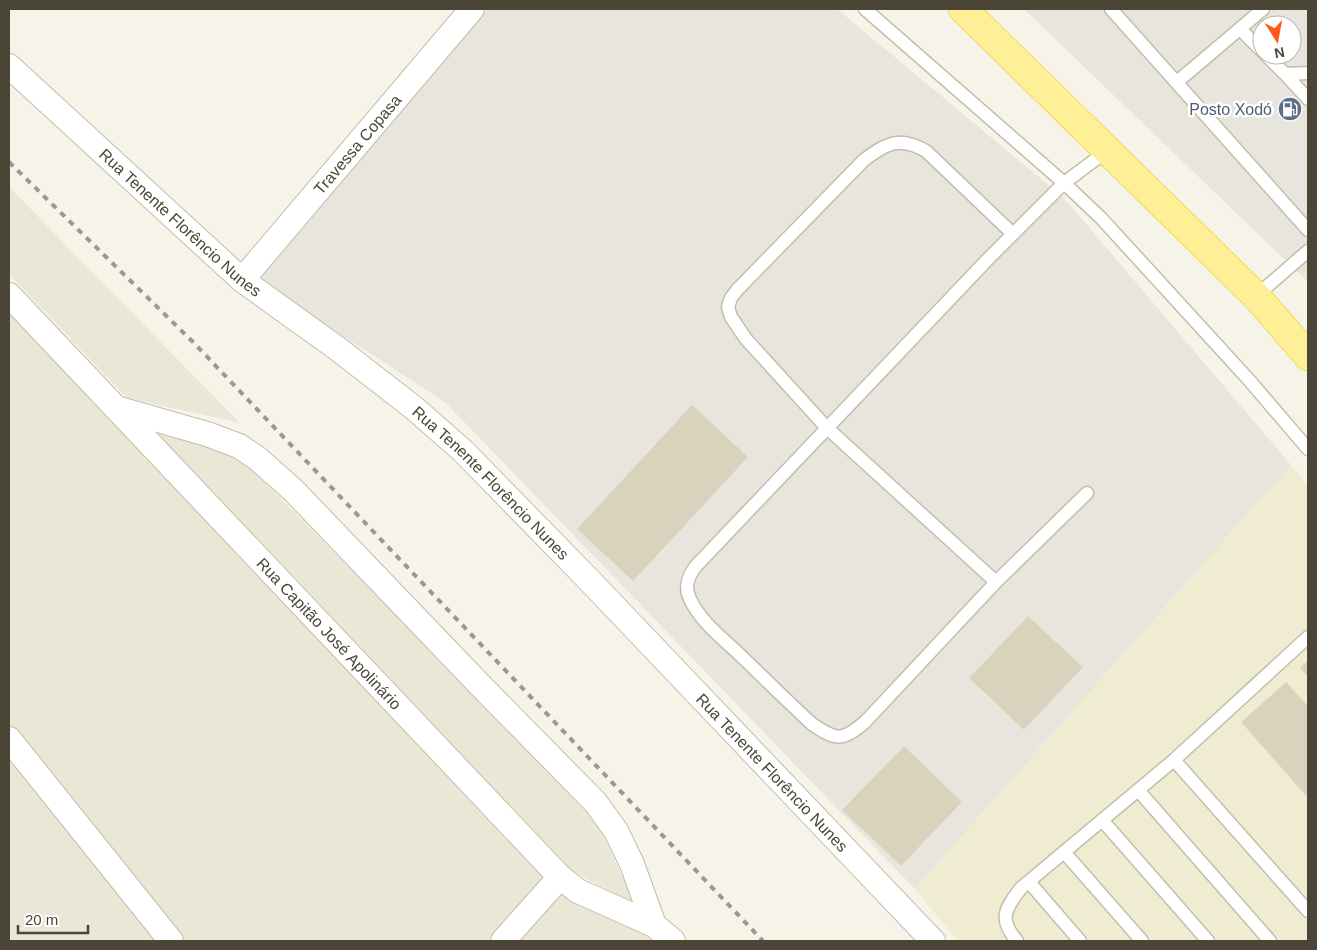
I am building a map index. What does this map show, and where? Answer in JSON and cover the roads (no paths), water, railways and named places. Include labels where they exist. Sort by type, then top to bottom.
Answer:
[{"type":"main road","points":[[962,9],[1256,296],[1308,356]]},
{"type":"street","name":"Travessa Copasa","points":[[242,280],[472,9]]},
{"type":"street","name":"Rua Tenente Florêncio Nunes","points":[[9,66],[242,280],[414,408],[463,451],[590,581],[933,941]]},
{"type":"street","name":"Rua Capitão José Apolinário","points":[[9,295],[560,877],[578,891],[654,925],[673,941]]},
{"type":"street","points":[[116,408],[207,434],[239,446],[257,458],[293,490],[480,686],[596,803],[616,831],[632,864],[654,925]]},
{"type":"street","points":[[9,739],[171,941]]},
{"type":"street","points":[[503,941],[560,877]]},
{"type":"lane","points":[[865,9],[1064,182],[1101,218],[1249,380],[1308,449]]},
{"type":"lane","points":[[1111,9],[1308,230]]},
{"type":"lane","points":[[1177,82],[1263,9]]},
{"type":"lane","points":[[1240,29],[1252,41]]},
{"type":"lane","points":[[1276,65],[1308,99]]},
{"type":"lane","points":[[1285,74],[1308,73]]},
{"type":"lane","points":[[996,582],[826,427],[746,339],[731,317],[728,308],[731,298],[864,160],[893,142],[915,144],[926,151],[1013,234]]},
{"type":"lane","points":[[1087,493],[996,582],[864,722],[853,732],[838,738],[827,734],[812,724],[713,629],[697,612],[689,598],[688,578],[695,567],[826,427],[1064,182],[1108,150]]},
{"type":"lane","points":[[1256,296],[1308,251]]},
{"type":"lane","points":[[1018,941],[1008,926],[1005,917],[1006,908],[1021,888],[1174,760],[1308,637]]},
{"type":"lane","points":[[1174,760],[1308,911]]},
{"type":"lane","points":[[1138,790],[1270,941]]},
{"type":"lane","points":[[1102,820],[1208,941]]},
{"type":"lane","points":[[1064,852],[1142,941]]},
{"type":"lane","points":[[1029,882],[1080,941]]},
{"type":"railway","points":[[9,162],[193,342],[763,941]]},
{"type":"place","name":"Posto Xodó","points":[[1290,109]]}]
